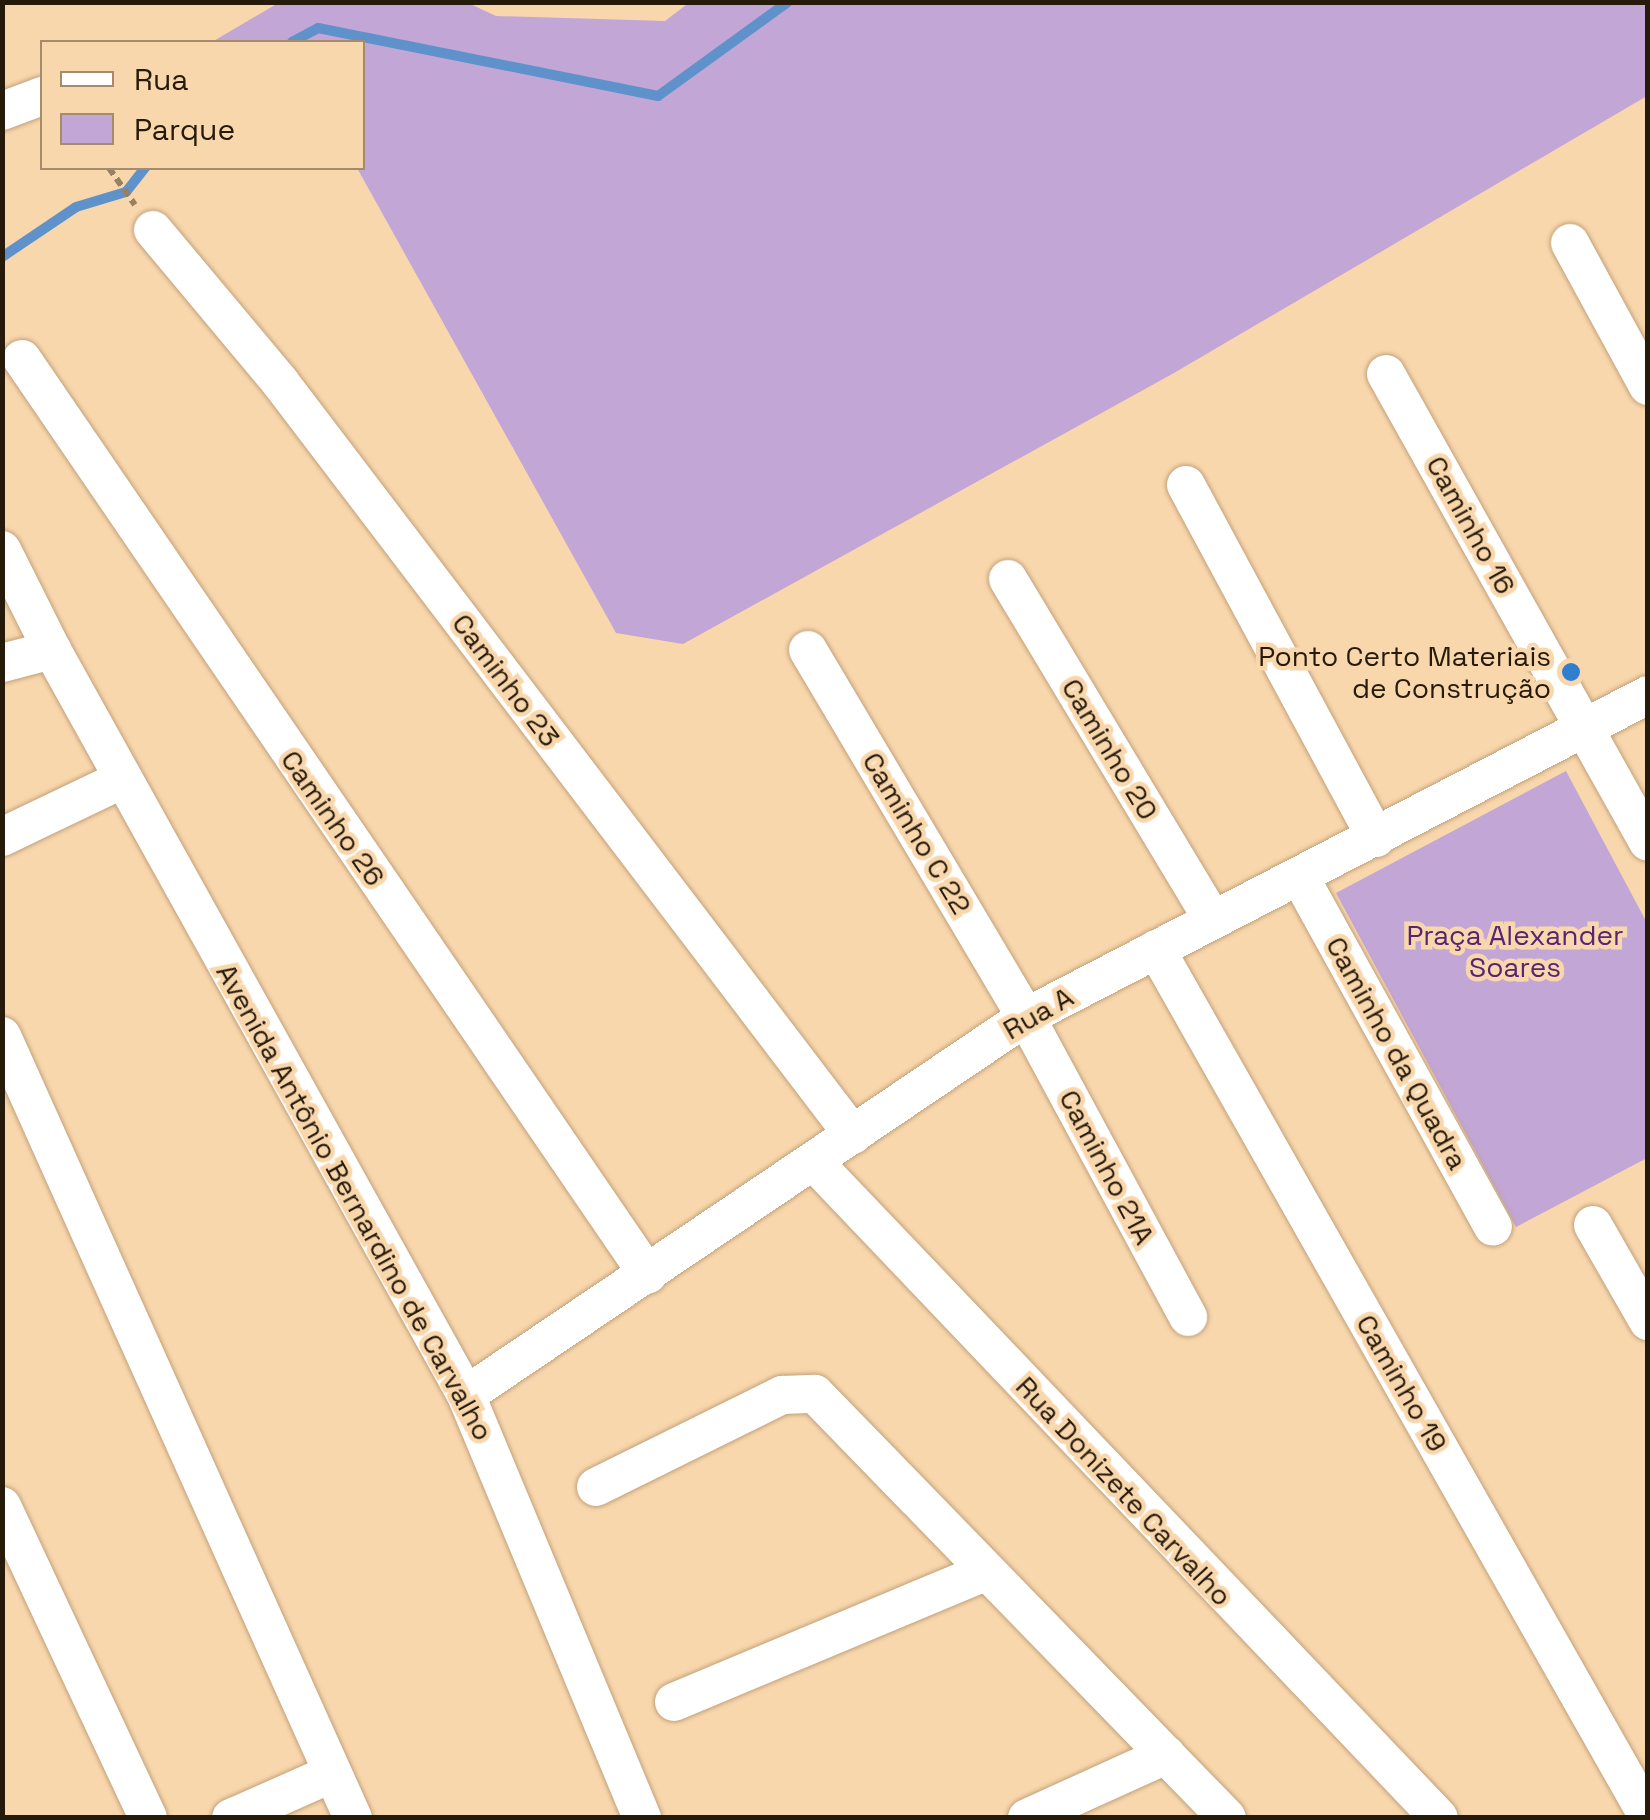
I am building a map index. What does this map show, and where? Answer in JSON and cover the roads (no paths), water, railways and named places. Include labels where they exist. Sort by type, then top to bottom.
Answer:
[{"type":"street","points":[[2,111],[40,97]]},
{"type":"street","name":"Caminho 23","points":[[153,230],[280,382],[853,1135]]},
{"type":"street","points":[[1570,243],[1648,386]]},
{"type":"street","name":"Caminho 26","points":[[22,359],[648,1275]]},
{"type":"street","name":"Caminho 16","points":[[1386,374],[1648,842]]},
{"type":"street","points":[[1186,485],[1376,838]]},
{"type":"street","name":"Avenida Antônio Bernardino de Carvalho","points":[[2,550],[52,650],[466,1396],[642,1818]]},
{"type":"street","name":"Caminho 20","points":[[1008,579],[1212,918]]},
{"type":"street","points":[[2,663],[52,650]]},
{"type":"street","name":"Caminho C 22","points":[[808,650],[1026,1016]]},
{"type":"street","name":"Rua A","points":[[466,1396],[1026,1016],[1212,918],[1301,878],[1648,694]]},
{"type":"street","points":[[2,837],[123,779]]},
{"type":"street","name":"Caminho da Quadra","points":[[1301,878],[1494,1227]]},
{"type":"street","name":"Caminho 19","points":[[1156,949],[1648,1817]]},
{"type":"street","name":"Caminho 21A","points":[[1026,1016],[1188,1317]]},
{"type":"street","points":[[2,1036],[353,1818]]},
{"type":"street","name":"Rua Donizete Carvalho","points":[[813,1161],[1439,1818]]},
{"type":"street","points":[[1593,1224],[1647,1318]]},
{"type":"street","points":[[596,1487],[782,1395],[816,1394],[1228,1818]]},
{"type":"street","points":[[2,1506],[148,1818]]},
{"type":"street","points":[[674,1702],[987,1571]]},
{"type":"street","points":[[1027,1818],[1166,1755]]},
{"type":"street","points":[[231,1818],[333,1773]]},
{"type":"waterway","points":[[296,40],[318,28],[658,96],[788,2]]},
{"type":"waterway","points":[[2,257],[76,207],[126,192],[143,170]]},
{"type":"place","name":"Ponto Certo Materiais de Construção","points":[[1571,672]]},
{"type":"park label","name":"Praça Alexander Soares","points":[[1515,951]]}]
